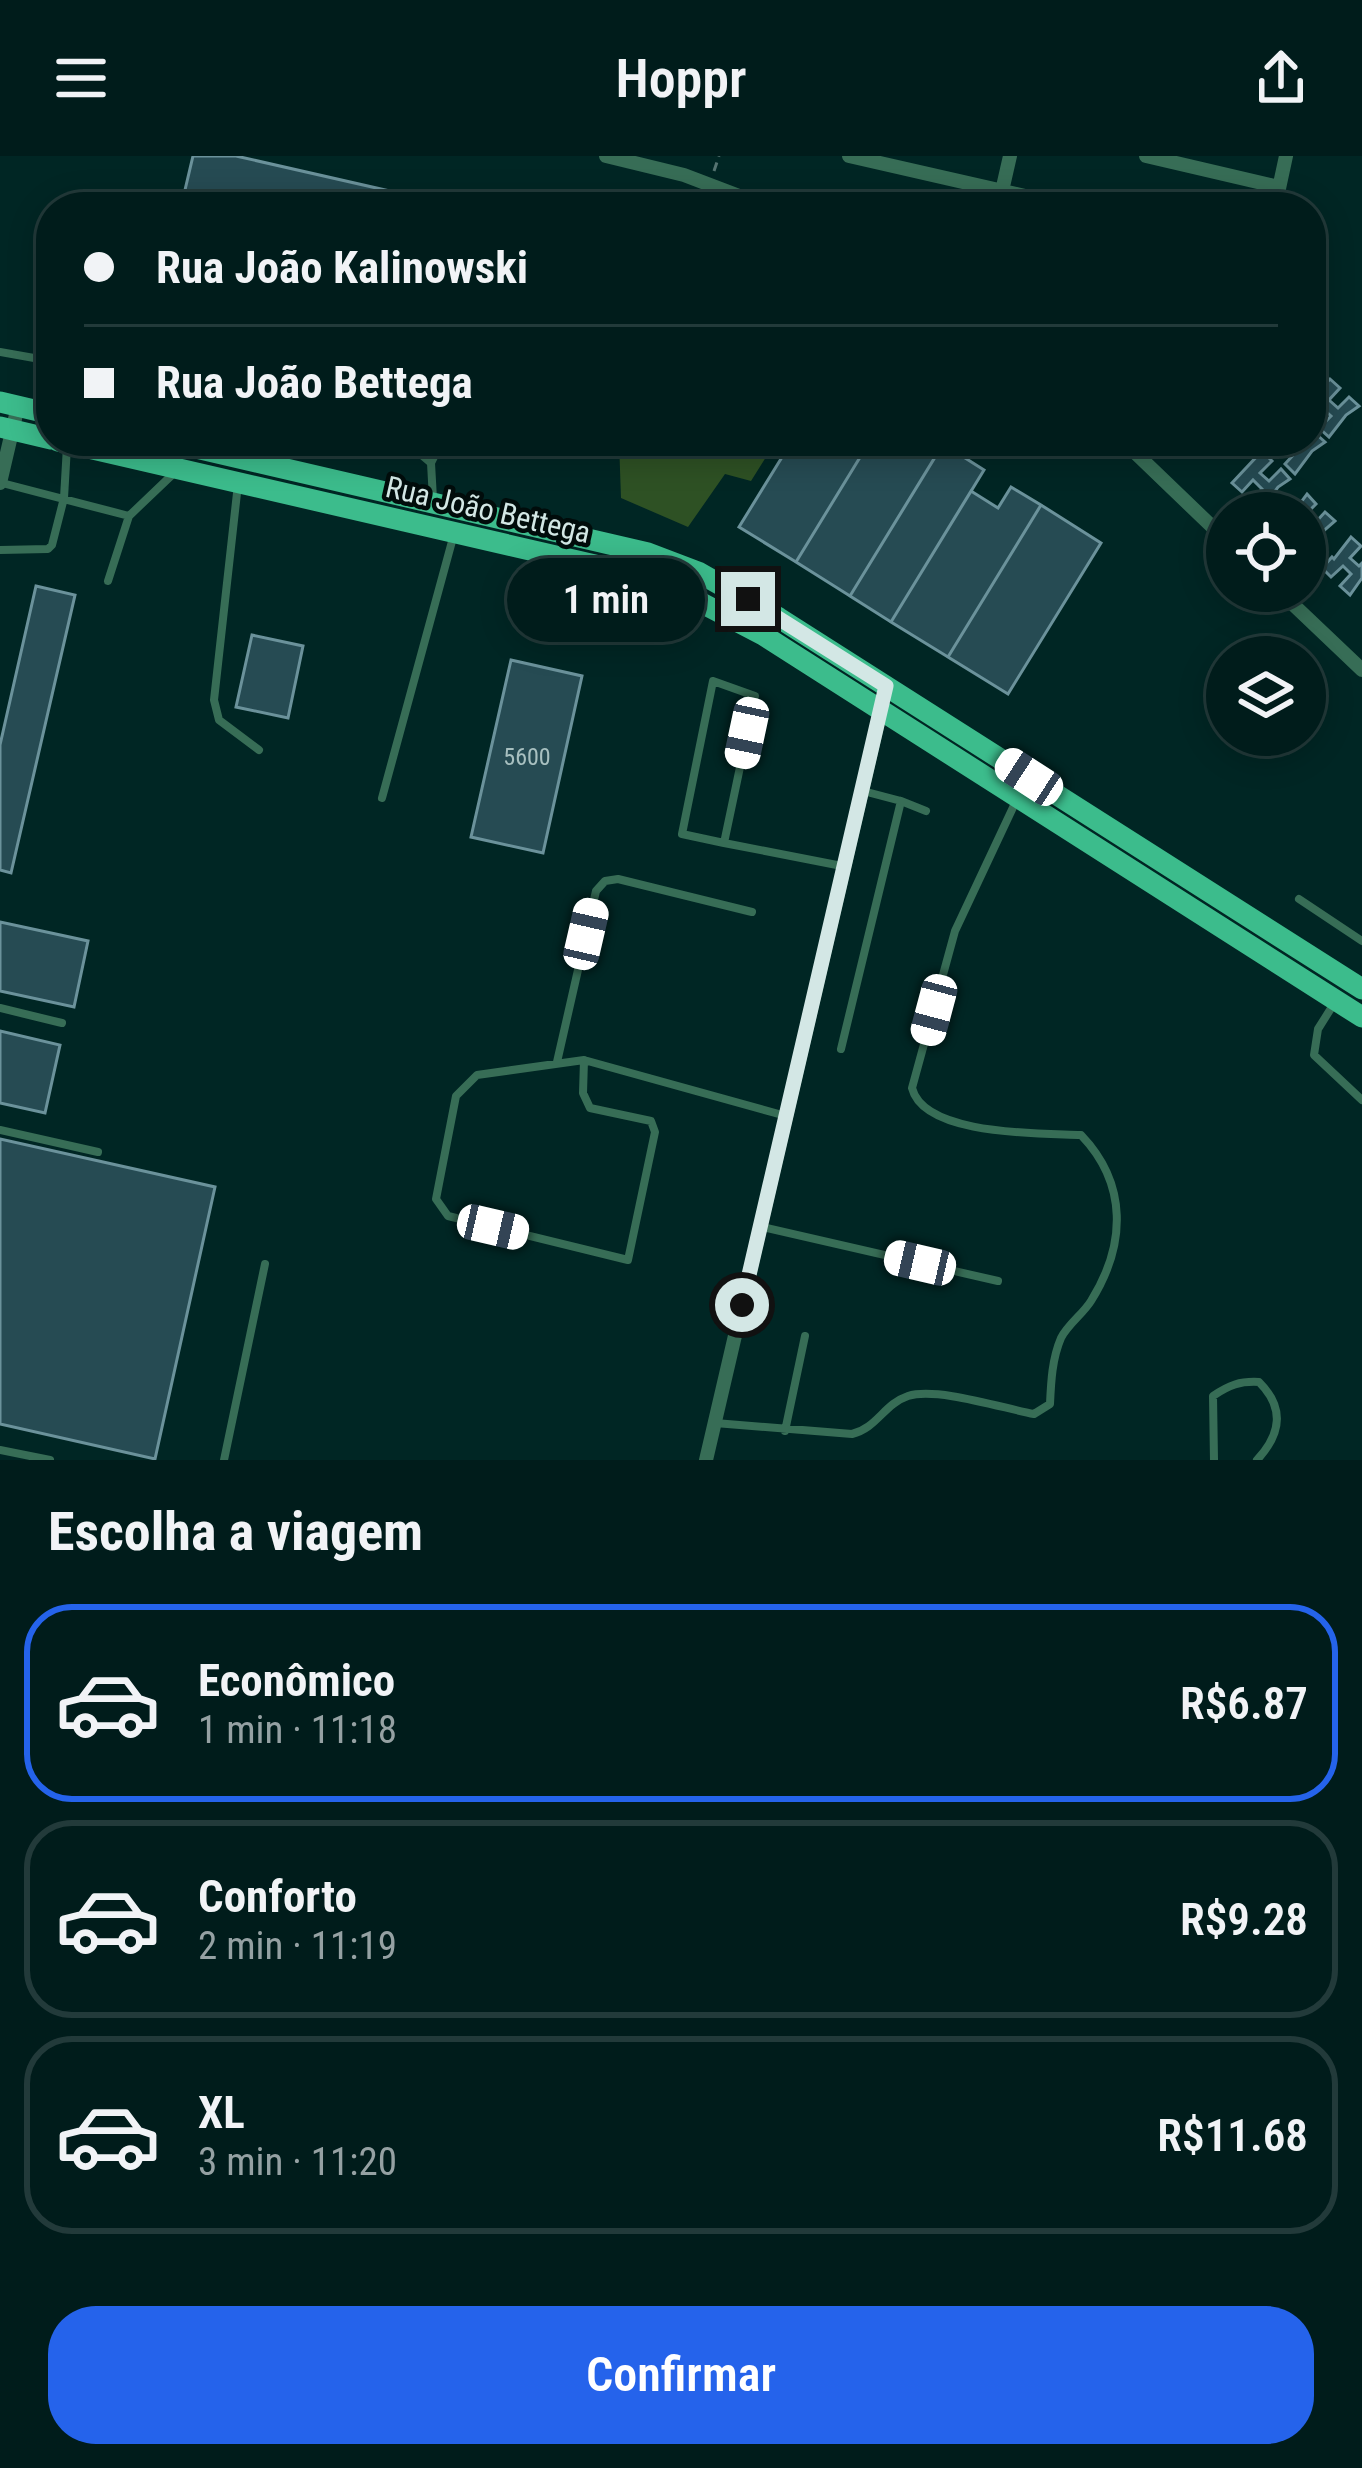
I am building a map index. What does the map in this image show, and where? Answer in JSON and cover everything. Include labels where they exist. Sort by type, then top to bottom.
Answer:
[{"type":"main road","name":"Rua João Bettega","points":[[6,429],[36,436]]},
{"type":"main road","name":"Rua João Bettega","points":[[123,456],[671,586],[763,635],[1362,1017]]},
{"type":"main road","name":"Rua João Bettega","points":[[231,456],[674,562],[748,599],[1362,989]]},
{"type":"street","points":[[606,156],[727,192]]},
{"type":"street","points":[[849,156],[1006,192]]},
{"type":"street","points":[[1002,191],[1010,156]]},
{"type":"street","points":[[1146,156],[1279,188]]},
{"type":"street","points":[[1278,192],[1286,156]]},
{"type":"street","points":[[0,483],[9,404]]},
{"type":"street","points":[[1139,456],[1206,521]]},
{"type":"street","points":[[1302,612],[1362,670]]},
{"type":"street","points":[[706,1460],[886,686]]},
{"type":"lane","points":[[0,352],[36,358]]},
{"type":"lane","points":[[0,550],[48,550],[64,498],[60,456]]},
{"type":"lane","points":[[423,456],[431,463]]},
{"type":"lane","points":[[434,456],[434,503]]},
{"type":"lane","points":[[108,581],[128,516],[178,469]]},
{"type":"lane","points":[[0,483],[128,516]]},
{"type":"lane","points":[[238,483],[214,700],[219,720],[259,751]]},
{"type":"lane","points":[[382,798],[455,533]]},
{"type":"lane","points":[[724,843],[755,696],[712,681],[682,834],[724,843],[844,867]]},
{"type":"lane","points":[[862,790],[926,811]]},
{"type":"lane","points":[[715,1423],[852,1434],[869,1430],[892,1405],[910,1395],[932,1394],[1034,1414],[1050,1404],[1052,1370],[1062,1335],[1098,1288],[1120,1225],[1119,1207],[1095,1150],[1081,1136],[991,1131],[927,1112],[916,1101],[913,1088],[955,931],[1018,798]]},
{"type":"lane","points":[[841,1049],[902,801]]},
{"type":"lane","points":[[557,1062],[596,891],[605,880],[618,879],[752,912]]},
{"type":"lane","points":[[1299,899],[1362,941]]},
{"type":"lane","points":[[1336,1000],[1318,1029],[1314,1055],[1362,1100]]},
{"type":"lane","points":[[0,1008],[62,1024]]},
{"type":"lane","points":[[584,1060],[584,1093],[590,1108],[652,1121],[656,1132],[628,1260],[448,1216],[436,1199],[456,1096],[477,1075],[584,1060],[786,1116]]},
{"type":"lane","points":[[0,1130],[98,1152]]},
{"type":"lane","points":[[760,1227],[998,1281]]},
{"type":"lane","points":[[224,1460],[265,1264]]},
{"type":"lane","points":[[785,1431],[805,1336]]},
{"type":"lane","points":[[1214,1460],[1213,1396],[1228,1385],[1259,1382],[1275,1397],[1278,1420],[1269,1447],[1257,1460]]},
{"type":"lane","points":[[0,1450],[50,1460]]},
{"type":"path","points":[[712,176],[719,156]]},
{"type":"green space","points":[[620,456],[767,456],[751,481],[725,474],[688,527],[621,498]]},
{"type":"building","points":[[193,156],[236,156],[394,192],[185,192]]},
{"type":"building","points":[[1330,379],[1340,388],[1329,400],[1338,408],[1349,397],[1359,406],[1329,437],[1326,421],[1331,416],[1326,412]]},
{"type":"building","points":[[783,456],[861,456],[796,562],[739,527]]},
{"type":"building","points":[[861,456],[936,456],[850,596],[796,562]]},
{"type":"building","points":[[936,456],[962,456],[984,470],[891,622],[850,596]]},
{"type":"building","points":[[1257,456],[1272,461],[1260,473],[1269,481],[1281,469],[1290,479],[1274,492],[1259,492],[1262,489],[1253,480],[1242,492],[1232,483]]},
{"type":"building","points":[[1292,456],[1308,456],[1295,474],[1285,464]]},
{"type":"building","points":[[1011,487],[1041,505],[948,657],[891,622],[971,491],[998,508]]},
{"type":"building","points":[[1041,505],[1101,543],[1008,694],[948,657]]},
{"type":"building","points":[[1351,537],[1361,546],[1350,558],[1359,566],[1362,563],[1362,578],[1350,595],[1340,586],[1351,574],[1343,566],[1331,577],[1326,572],[1326,564]]},
{"type":"building","points":[[36,586],[75,595],[11,873],[0,870],[0,745]]},
{"type":"building","points":[[252,635],[303,646],[288,718],[236,707]]},
{"type":"building","points":[[511,660],[582,676],[543,853],[471,837]]},
{"type":"building","points":[[0,922],[88,941],[74,1007],[0,991]]},
{"type":"building","points":[[0,1031],[60,1045],[45,1113],[0,1103]]},
{"type":"building","points":[[0,1139],[215,1187],[155,1459],[0,1424]]},
{"type":"route","points":[[742,1305],[886,686],[748,599]]}]
